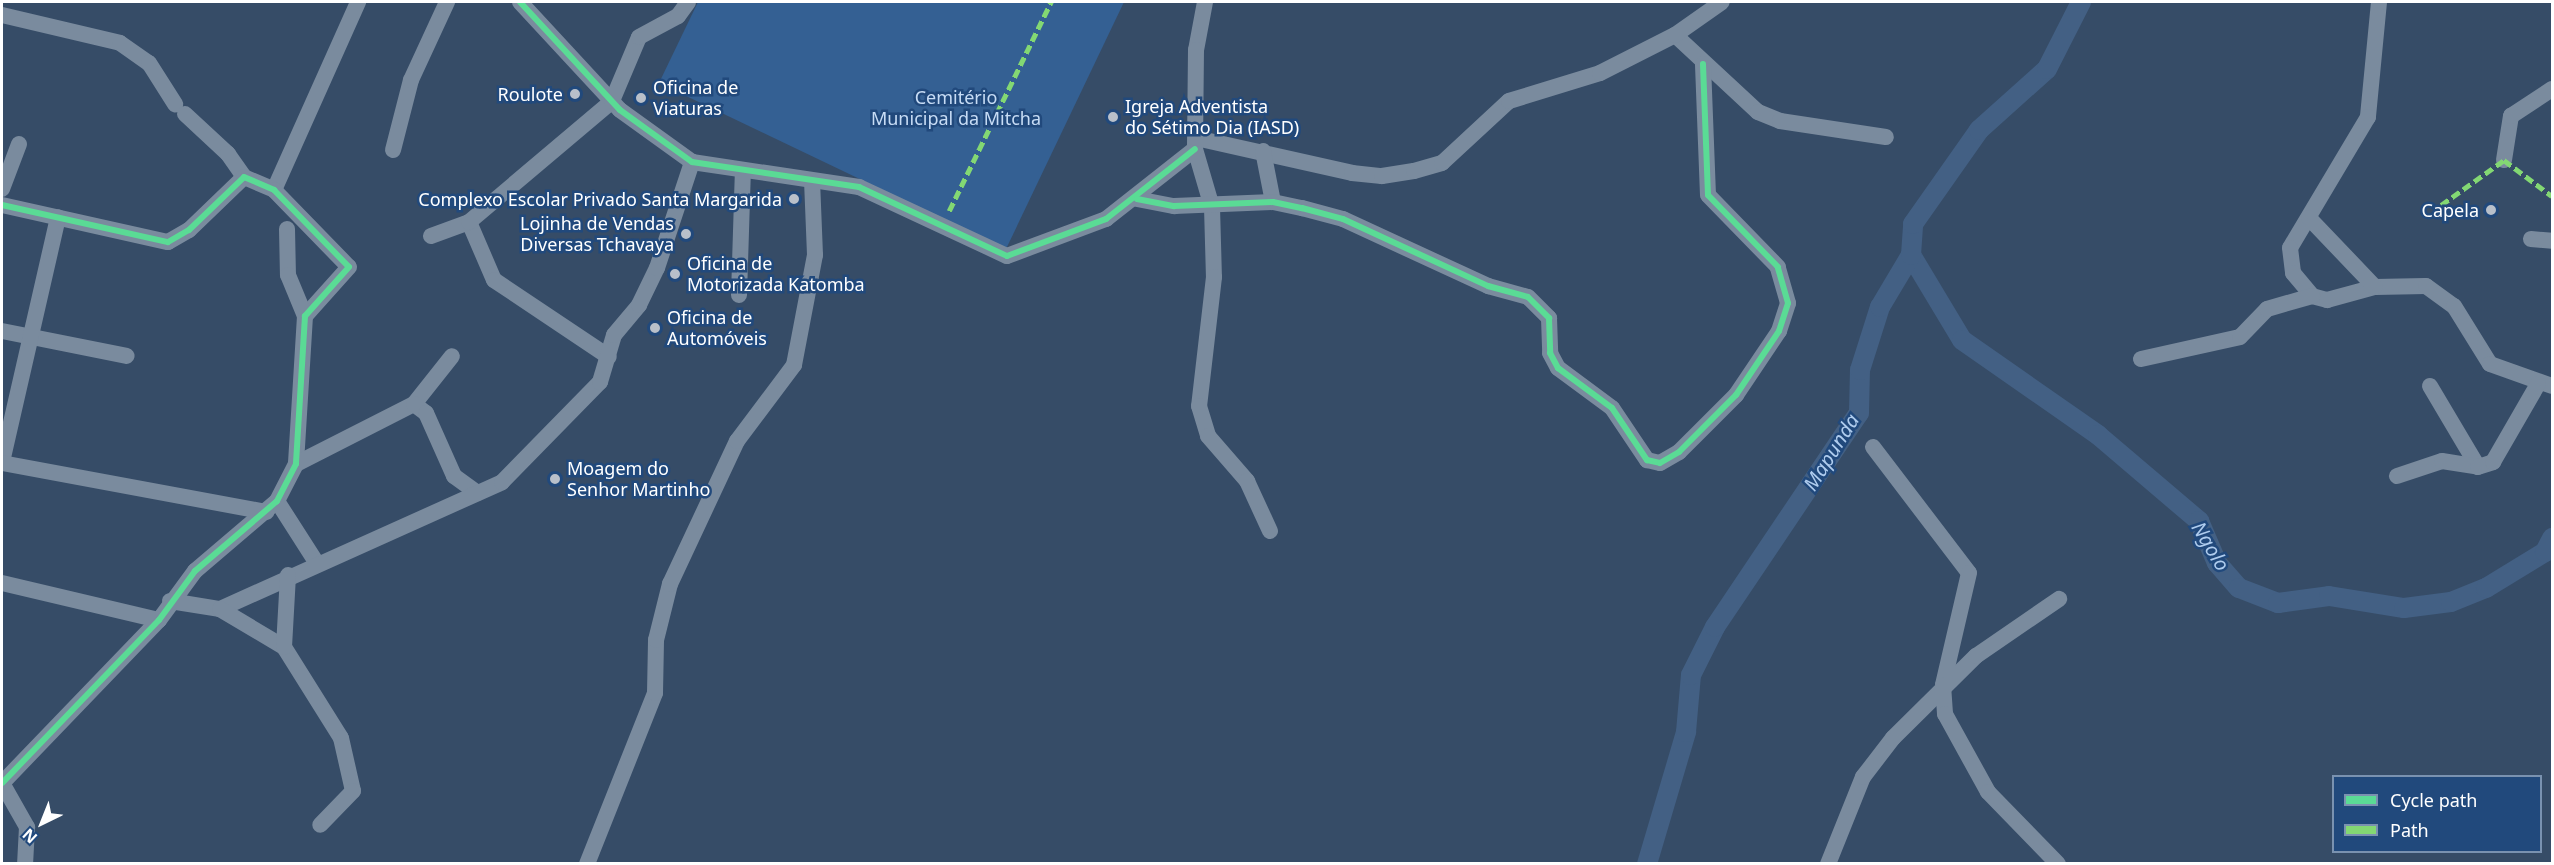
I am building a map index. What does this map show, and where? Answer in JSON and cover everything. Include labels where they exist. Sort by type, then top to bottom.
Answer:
[{"type":"street","points":[[274,190],[358,2]]},
{"type":"street","points":[[393,150],[411,80],[447,2]]},
{"type":"street","points":[[520,2],[639,128],[692,162],[859,187],[1007,256],[1106,219],[1137,199],[1196,143]]},
{"type":"street","points":[[431,236],[469,222],[612,101],[639,37],[678,16],[688,2]]},
{"type":"street","points":[[1204,2],[1196,50],[1196,143],[1212,207],[1214,277],[1199,406],[1208,436],[1247,482],[1270,531]]},
{"type":"street","points":[[1196,143],[1263,151],[1382,176],[1442,163],[1509,101],[1600,74],[1675,34],[1722,2]]},
{"type":"street","points":[[2313,296],[2293,273],[2289,258],[2309,218],[2368,117],[2379,2]]},
{"type":"street","points":[[2,15],[120,43],[149,63],[180,109],[228,154],[244,177],[274,190],[349,267],[305,316]]},
{"type":"street","points":[[1675,34],[1704,64],[1758,112],[1780,121],[1886,137]]},
{"type":"street","points":[[1137,199],[1212,207],[1273,202],[1343,219],[1541,306],[1549,318],[1550,353],[1558,368],[1612,408],[1647,460],[1660,463],[1679,452],[1736,395],[1779,331],[1788,303],[1778,267],[1708,195],[1704,64]]},
{"type":"street","points":[[2504,160],[2511,116],[2553,89]]},
{"type":"street","points":[[2,189],[19,144]]},
{"type":"street","points":[[1263,151],[1273,202]]},
{"type":"street","points":[[220,609],[316,562],[502,482],[561,425],[600,382],[614,335],[639,305],[657,268],[692,162]]},
{"type":"street","points":[[739,295],[744,171]]},
{"type":"street","points":[[2,205],[168,242],[189,230],[244,177]]},
{"type":"street","points":[[587,864],[656,693],[656,640],[667,592],[737,441],[794,365],[815,255],[812,181]]},
{"type":"street","points":[[58,217],[2,462],[271,506],[316,562]]},
{"type":"street","points":[[2309,218],[2375,287]]},
{"type":"street","points":[[469,222],[494,280],[609,357]]},
{"type":"street","points":[[25,864],[27,827],[2,783],[159,620],[170,601],[195,571],[271,506],[296,464],[305,316],[288,275],[287,229]]},
{"type":"street","points":[[2531,239],[2553,241]]},
{"type":"street","points":[[2141,359],[2240,337],[2267,309],[2313,296],[2341,299],[2375,287],[2426,286],[2443,294],[2490,364],[2545,385],[2504,449],[2493,462],[2478,467],[2442,461],[2397,476]]},
{"type":"street","points":[[2,330],[127,356]]},
{"type":"street","points":[[296,464],[414,404],[452,356]]},
{"type":"street","points":[[2430,386],[2478,467]]},
{"type":"street","points":[[414,404],[426,413],[454,476],[477,493]]},
{"type":"street","points":[[1873,447],[1969,573],[1943,685],[1945,714],[1973,771],[2058,864]]},
{"type":"street","points":[[284,647],[288,575]]},
{"type":"street","points":[[2,583],[159,620]]},
{"type":"street","points":[[1828,864],[1863,777],[1943,685],[2059,599]]},
{"type":"street","points":[[170,601],[220,609],[284,647],[341,738],[351,769],[353,791],[320,825]]},
{"type":"green space","name":"Cemitério Municipal da Mitcha","points":[[698,2],[1124,2],[1006,249],[659,83]]},
{"type":"waterway","name":"Mapunda","points":[[1647,864],[1686,732],[1691,675],[1715,627],[1859,413],[1860,370],[1880,307],[1911,255],[1913,224],[1979,130],[2047,69],[2081,2]]},
{"type":"waterway","name":"Ngolo","points":[[1911,255],[1962,340],[2098,435],[2199,521],[2217,563],[2239,588],[2278,603],[2329,596],[2404,608],[2451,602],[2486,588],[2545,552],[2552,538]]},
{"type":"marked path","points":[[949,211],[1051,2]]},
{"type":"marked path","points":[[2441,205],[2504,160],[2552,196]]},
{"type":"cycle path","points":[[520,2],[620,110],[692,162],[859,187],[1007,256],[1106,219],[1195,149]]},
{"type":"cycle path","points":[[1137,199],[1174,206],[1273,202],[1302,208],[1343,219],[1488,286],[1528,297],[1549,318],[1550,353],[1558,368],[1612,408],[1647,460],[1660,463],[1679,452],[1736,395],[1779,331],[1788,303],[1778,267],[1708,195],[1703,64]]},
{"type":"cycle path","points":[[2,205],[168,242],[189,230],[244,177],[274,190],[349,267],[305,316],[296,464],[277,501],[195,571],[159,620],[2,783]]},
{"type":"place","name":"Roulote","points":[[575,94]]},
{"type":"place","name":"Oficina de Viaturas","points":[[641,98]]},
{"type":"place","name":"Igreja Adventista do Sétimo Dia (IASD)","points":[[1113,117]]},
{"type":"place","name":"Complexo Escolar Privado Santa Margarida","points":[[794,199]]},
{"type":"place","name":"Capela","points":[[2491,210]]},
{"type":"place","name":"Lojinha de Vendas Diversas Tchavaya","points":[[686,234]]},
{"type":"place","name":"Oficina de Motorizada Katomba","points":[[675,274]]},
{"type":"place","name":"Oficina de Automóveis","points":[[655,328]]},
{"type":"place","name":"Moagem do Senhor Martinho","points":[[555,479]]}]
